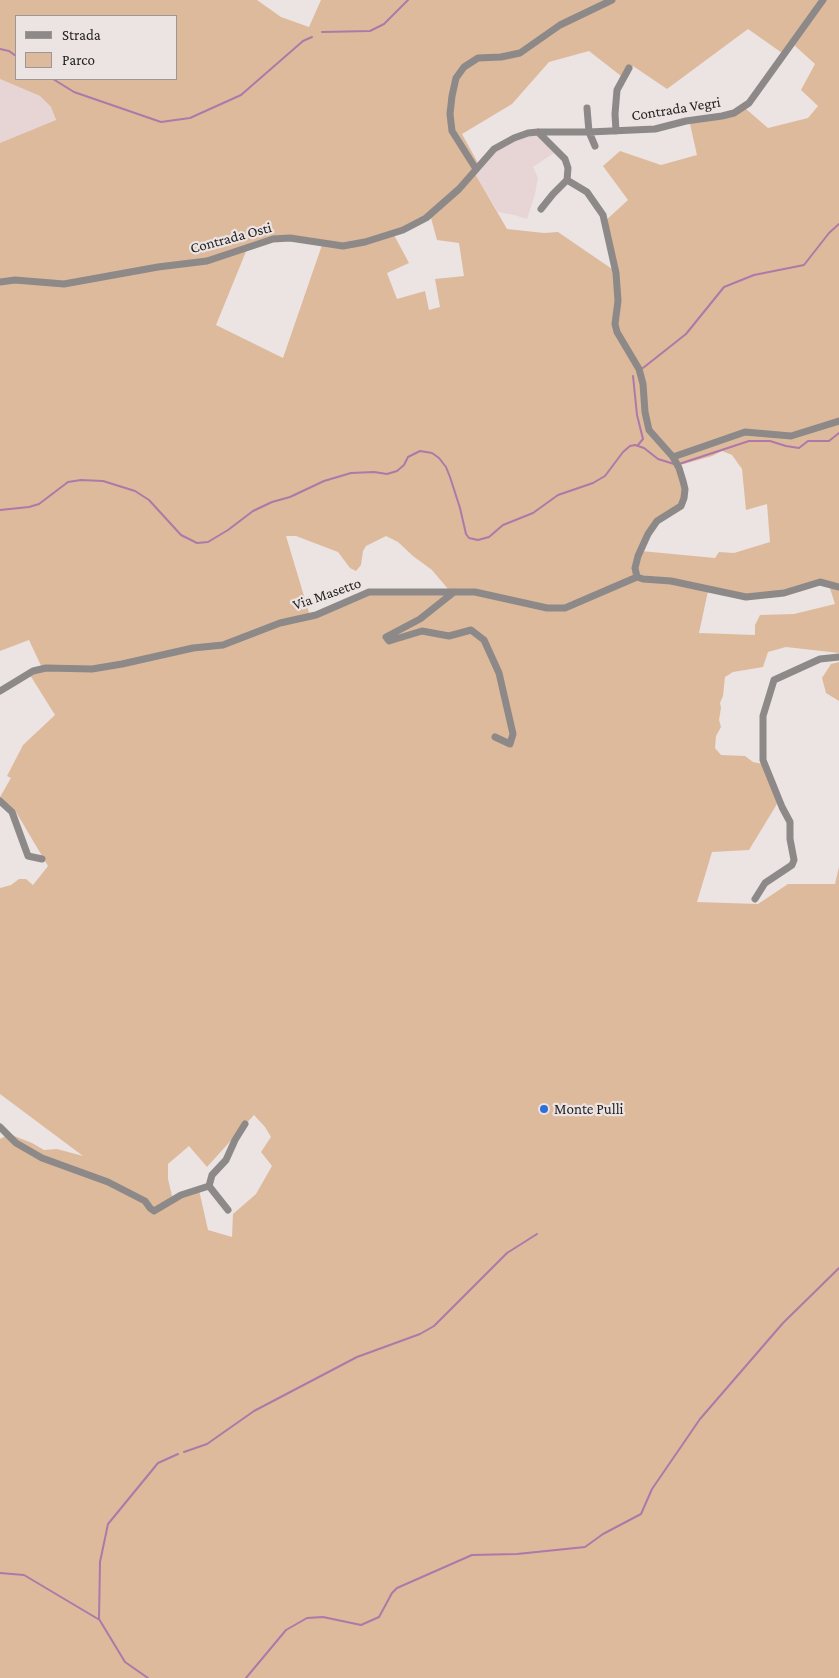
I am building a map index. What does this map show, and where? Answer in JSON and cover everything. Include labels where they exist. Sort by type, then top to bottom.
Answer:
[{"type":"street","points":[[476,169],[452,131],[450,114],[452,96],[456,78],[464,67],[478,58],[501,57],[520,53],[560,25],[612,0]]},
{"type":"street","name":"Contrada Vegri","points":[[476,169],[494,149],[514,138],[538,132],[655,129],[686,121],[722,116],[741,108],[749,103],[823,0]]},
{"type":"street","points":[[616,131],[617,90],[629,68]]},
{"type":"street","points":[[587,108],[589,132],[595,146]]},
{"type":"street","points":[[538,132],[565,159],[568,168],[567,180],[541,209]]},
{"type":"street","name":"Contrada Osti","points":[[0,282],[16,280],[64,284],[96,279],[158,267],[207,261],[273,239],[290,238],[343,246],[366,242],[403,230],[426,218],[459,189],[476,169]]},
{"type":"street","points":[[567,180],[587,192],[602,215],[616,273],[618,301],[615,324],[617,332],[639,369],[643,384],[645,412],[649,430],[673,458],[679,468],[685,489],[681,506],[657,521],[648,534],[638,556],[635,568],[637,576],[643,579],[671,580],[746,597],[784,593],[820,582],[839,587]]},
{"type":"street","points":[[673,458],[745,432],[791,436],[839,421]]},
{"type":"street","name":"Via Masetto","points":[[0,691],[33,671],[46,668],[92,669],[193,648],[223,645],[280,623],[316,615],[369,592],[475,592],[547,608],[565,608],[630,581],[637,576]]},
{"type":"street","points":[[455,592],[420,619],[386,637],[390,641],[422,631],[449,636],[471,630],[484,640],[499,672],[514,734],[510,744],[495,737]]},
{"type":"street","points":[[755,899],[765,883],[792,865],[794,860],[790,839],[790,822],[763,760],[763,716],[774,680],[820,659],[839,657]]},
{"type":"street","points":[[0,801],[12,812],[28,856],[42,859]]},
{"type":"street","points":[[209,1186],[212,1175],[226,1160],[245,1124]]},
{"type":"street","points":[[0,1127],[16,1143],[42,1158],[108,1182],[145,1201],[154,1211],[181,1195],[209,1186]]},
{"type":"street","points":[[209,1186],[228,1210]]},
{"type":"shaded area","points":[[0,79],[40,96],[51,107],[56,121],[0,143]]},
{"type":"shaded area","points":[[542,130],[557,151],[533,167],[538,178],[527,219],[498,212],[474,172],[496,149]]},
{"type":"green space","points":[[0,0],[257,0],[281,17],[309,27],[321,0],[839,0],[839,653],[786,647],[768,652],[763,667],[733,672],[725,677],[723,696],[720,703],[719,720],[721,727],[716,736],[715,748],[721,755],[745,756],[753,762],[767,765],[777,804],[749,850],[712,852],[697,902],[758,904],[788,884],[835,884],[839,867],[839,1678],[0,1678],[0,1139],[9,1134],[44,1150],[57,1149],[83,1156],[0,1094],[0,888],[11,885],[19,879],[26,879],[33,885],[48,866],[16,812],[0,797],[11,778],[7,776],[23,745],[55,715],[30,675],[43,670],[29,640],[0,651],[0,143],[56,120],[51,107],[40,96],[0,79]],"holes":[[[748,29],[785,55],[794,45],[815,64],[801,90],[818,106],[808,118],[768,128],[746,109],[690,124],[697,155],[661,165],[620,151],[603,166],[628,200],[603,223],[615,271],[558,232],[544,233],[507,229],[474,172],[479,165],[462,134],[512,104],[549,62],[589,51],[621,76],[633,66],[667,89]],[[431,218],[437,240],[459,243],[464,276],[435,279],[440,307],[429,310],[425,291],[397,299],[387,273],[409,263],[394,235]],[[288,240],[322,245],[283,358],[216,325],[247,249],[269,242]],[[722,451],[732,455],[742,469],[746,510],[767,504],[770,542],[734,553],[719,552],[715,558],[641,551],[660,520],[680,508],[684,479],[677,466],[712,456]],[[286,536],[296,536],[338,552],[350,568],[356,571],[361,565],[363,551],[366,546],[386,536],[398,542],[432,570],[448,589],[369,593],[310,616]],[[811,585],[829,585],[835,604],[794,614],[760,615],[755,625],[755,635],[699,633],[708,591],[740,597]],[[254,1115],[271,1137],[261,1152],[272,1166],[256,1194],[233,1214],[232,1237],[208,1230],[199,1190],[173,1200],[168,1179],[168,1164],[189,1146],[207,1167]]]},
{"type":"green space","points":[[839,662],[839,701],[826,693],[822,678],[831,664]]},
{"type":"waterway","points":[[322,32],[370,31],[384,24],[408,0]]},
{"type":"waterway","points":[[55,80],[74,92],[161,122],[190,118],[241,95],[303,41],[312,37]]},
{"type":"waterway","points":[[0,49],[9,51],[15,55]]},
{"type":"waterway","points":[[643,368],[686,334],[724,287],[754,275],[804,265],[829,233],[839,224]]},
{"type":"waterway","points":[[633,376],[637,415],[643,439],[638,445]]},
{"type":"waterway","points":[[679,464],[749,441],[770,441],[799,448],[808,441],[829,441],[839,433]]},
{"type":"waterway","points":[[0,510],[39,504],[68,482],[81,480],[103,481],[135,491],[149,500],[181,535],[197,543],[208,542],[253,511],[272,502],[290,497],[324,481],[351,473],[374,472],[387,474],[397,471],[404,465],[408,457],[420,451],[432,453],[446,467],[460,508],[466,534],[469,538],[478,540],[489,537],[503,525],[533,513],[558,495],[593,483],[605,476],[623,452],[630,446],[635,445],[644,448],[658,459],[674,464]]},
{"type":"waterway","points":[[184,1452],[207,1444],[254,1411],[357,1357],[420,1334],[434,1326],[507,1253],[537,1234]]},
{"type":"waterway","points":[[246,1678],[286,1630],[307,1618],[323,1617],[361,1625],[379,1617],[392,1593],[397,1588],[472,1555],[517,1554],[585,1547],[603,1534],[641,1514],[652,1489],[700,1419],[783,1323],[839,1268]]},
{"type":"waterway","points":[[148,1678],[125,1662],[99,1619],[100,1562],[108,1524],[158,1463],[178,1454]]},
{"type":"waterway","points":[[0,1573],[24,1575],[98,1619]]},
{"type":"place","name":"Monte Pulli","points":[[544,1109]]}]
